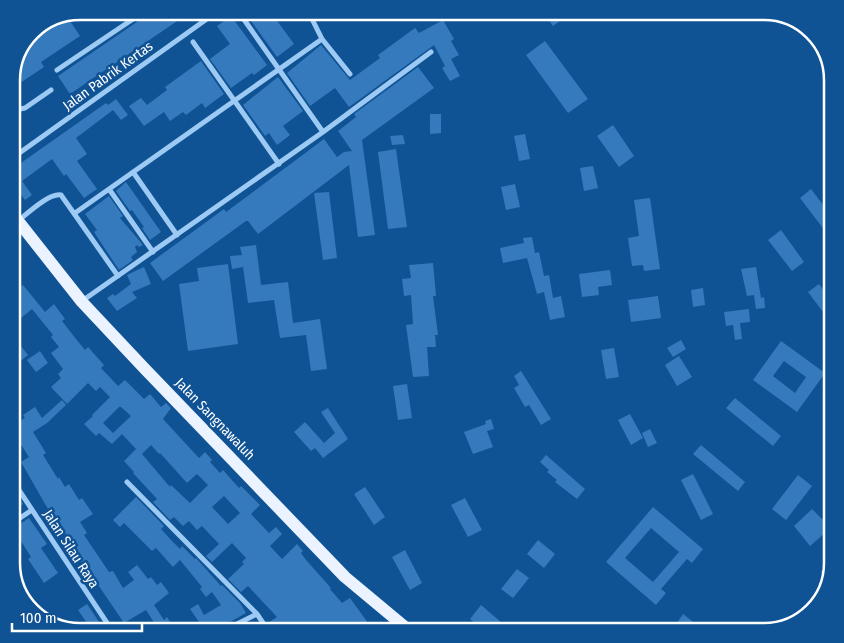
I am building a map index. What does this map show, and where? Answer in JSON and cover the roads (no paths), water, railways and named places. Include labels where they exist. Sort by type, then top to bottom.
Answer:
[{"type":"main road","name":"Jalan Sangnawaluh","points":[[20,222],[82,302],[345,577],[399,623]]},
{"type":"street","points":[[57,70],[132,20]]},
{"type":"street","name":"Jalan Pabrik Kertas","points":[[20,153],[205,20]]},
{"type":"street","points":[[245,20],[323,132]]},
{"type":"street","points":[[313,20],[322,38],[350,74]]},
{"type":"street","points":[[75,213],[322,38]]},
{"type":"street","points":[[193,42],[279,164]]},
{"type":"street","points":[[82,302],[279,164],[431,52]]},
{"type":"street","points":[[20,109],[25,108],[51,90]]},
{"type":"street","points":[[133,172],[177,235]]},
{"type":"street","points":[[109,189],[153,252]]},
{"type":"street","points":[[20,213],[56,194],[61,195],[118,276]]},
{"type":"street","points":[[127,482],[257,614],[263,623]]},
{"type":"street","name":"Jalan Silau Raya","points":[[20,492],[106,623]]},
{"type":"street","points":[[20,518],[32,510]]},
{"type":"street","points":[[239,623],[257,614]]}]
